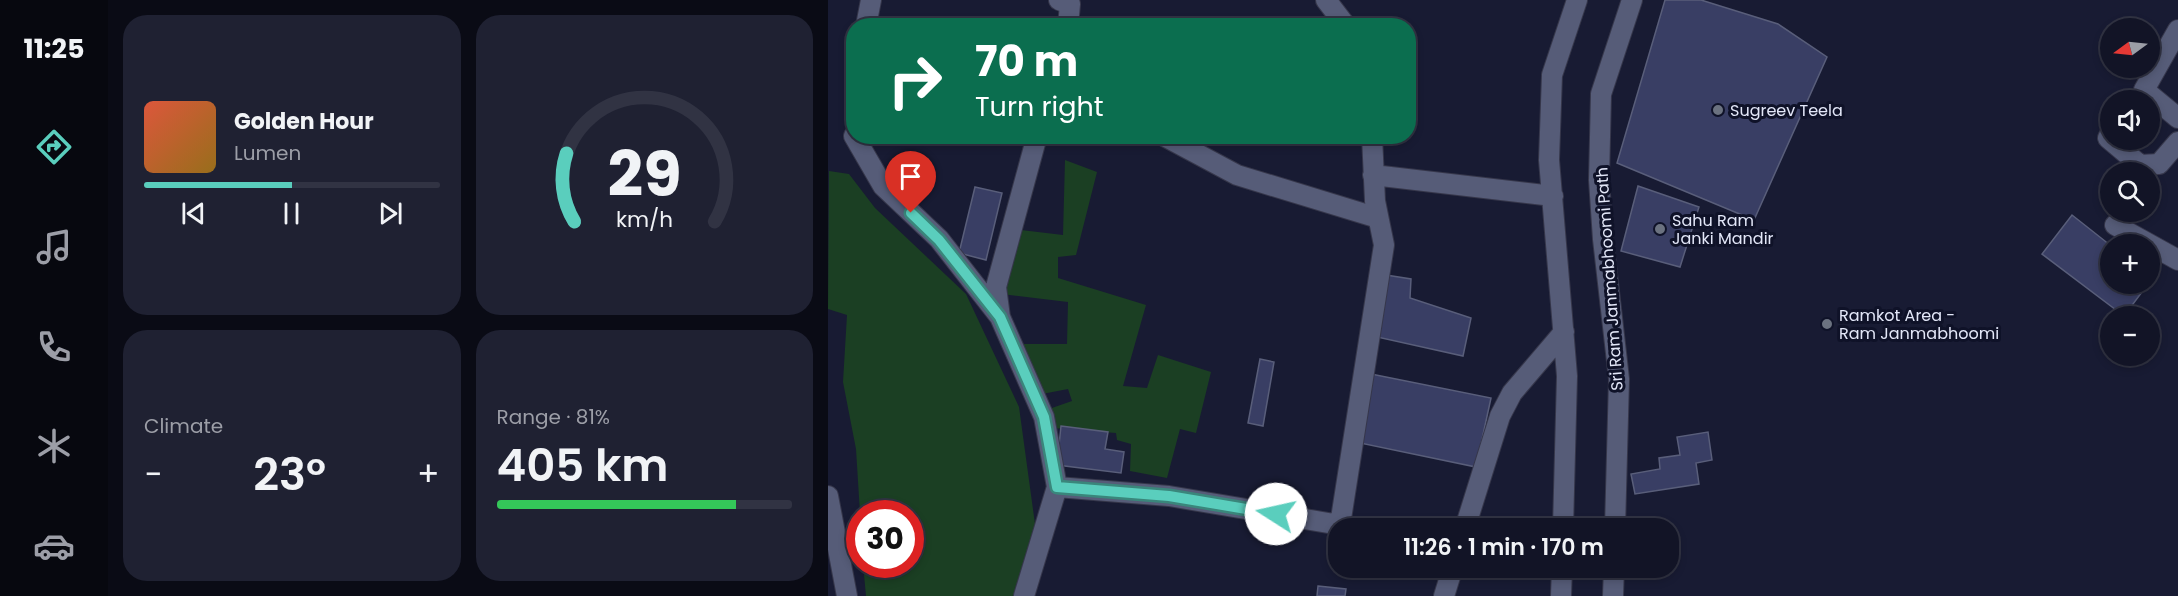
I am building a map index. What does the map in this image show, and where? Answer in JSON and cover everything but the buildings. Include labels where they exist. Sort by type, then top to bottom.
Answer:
[{"type":"street","points":[[868,18],[871,0]]},
{"type":"street","points":[[1326,0],[1340,18]]},
{"type":"street","points":[[1563,518],[1568,376],[1549,160],[1552,75],[1577,0]]},
{"type":"street","name":"Sri Ram Janmabhoomi Path","points":[[1615,518],[1619,379],[1600,192],[1601,93],[1632,0]]},
{"type":"street","points":[[1068,2],[1068,18]]},
{"type":"street","points":[[2142,90],[2178,30]]},
{"type":"street","points":[[2160,107],[2178,118]]},
{"type":"street","points":[[2122,150],[2140,165],[2159,164],[2178,142]]},
{"type":"street","points":[[859,144],[883,186],[939,240],[1000,317],[1044,417],[1057,487],[1024,596]]},
{"type":"street","points":[[1000,317],[996,287],[1035,144]]},
{"type":"street","points":[[1179,144],[1237,175],[1378,218]]},
{"type":"street","points":[[1057,487],[1169,496],[1340,525],[1384,245],[1378,218],[1372,144]]},
{"type":"street","points":[[1373,175],[1552,196]]},
{"type":"street","points":[[2115,225],[2178,260]]},
{"type":"street","points":[[1469,518],[1504,408],[1512,393],[1564,332]]},
{"type":"street","points":[[828,496],[847,596]]},
{"type":"street","points":[[1444,596],[1450,578]]},
{"type":"street","points":[[1561,596],[1562,578]]},
{"type":"street","points":[[1612,596],[1613,578]]},
{"type":"green space","points":[[1065,160],[1097,172],[1076,255],[1058,257],[1058,278],[1146,305],[1123,386],[1147,388],[1158,355],[1211,372],[1196,433],[1180,429],[1167,478],[1130,471],[1131,444],[1117,440],[1116,433],[1053,428],[1049,409],[1072,401],[1068,389],[1042,394],[1019,344],[1067,344],[1068,302],[1001,294],[1021,230],[1063,235]]},
{"type":"green space","points":[[829,171],[849,174],[875,208],[966,294],[1019,407],[1035,524],[1014,596],[866,596],[864,578],[924,578],[924,500],[859,500],[856,449],[843,382],[847,315],[828,309]]},
{"type":"place","name":"Sugreev Teela","points":[[1718,110]]},
{"type":"place","name":"Sahu Ram Janki Mandir","points":[[1660,229]]},
{"type":"place","name":"Ramkot Area - Ram Janmabhoomi","points":[[1827,324]]},
{"type":"route","points":[[911,213],[939,240],[1000,317],[1044,417],[1057,487],[1169,496],[1276,514]]}]
